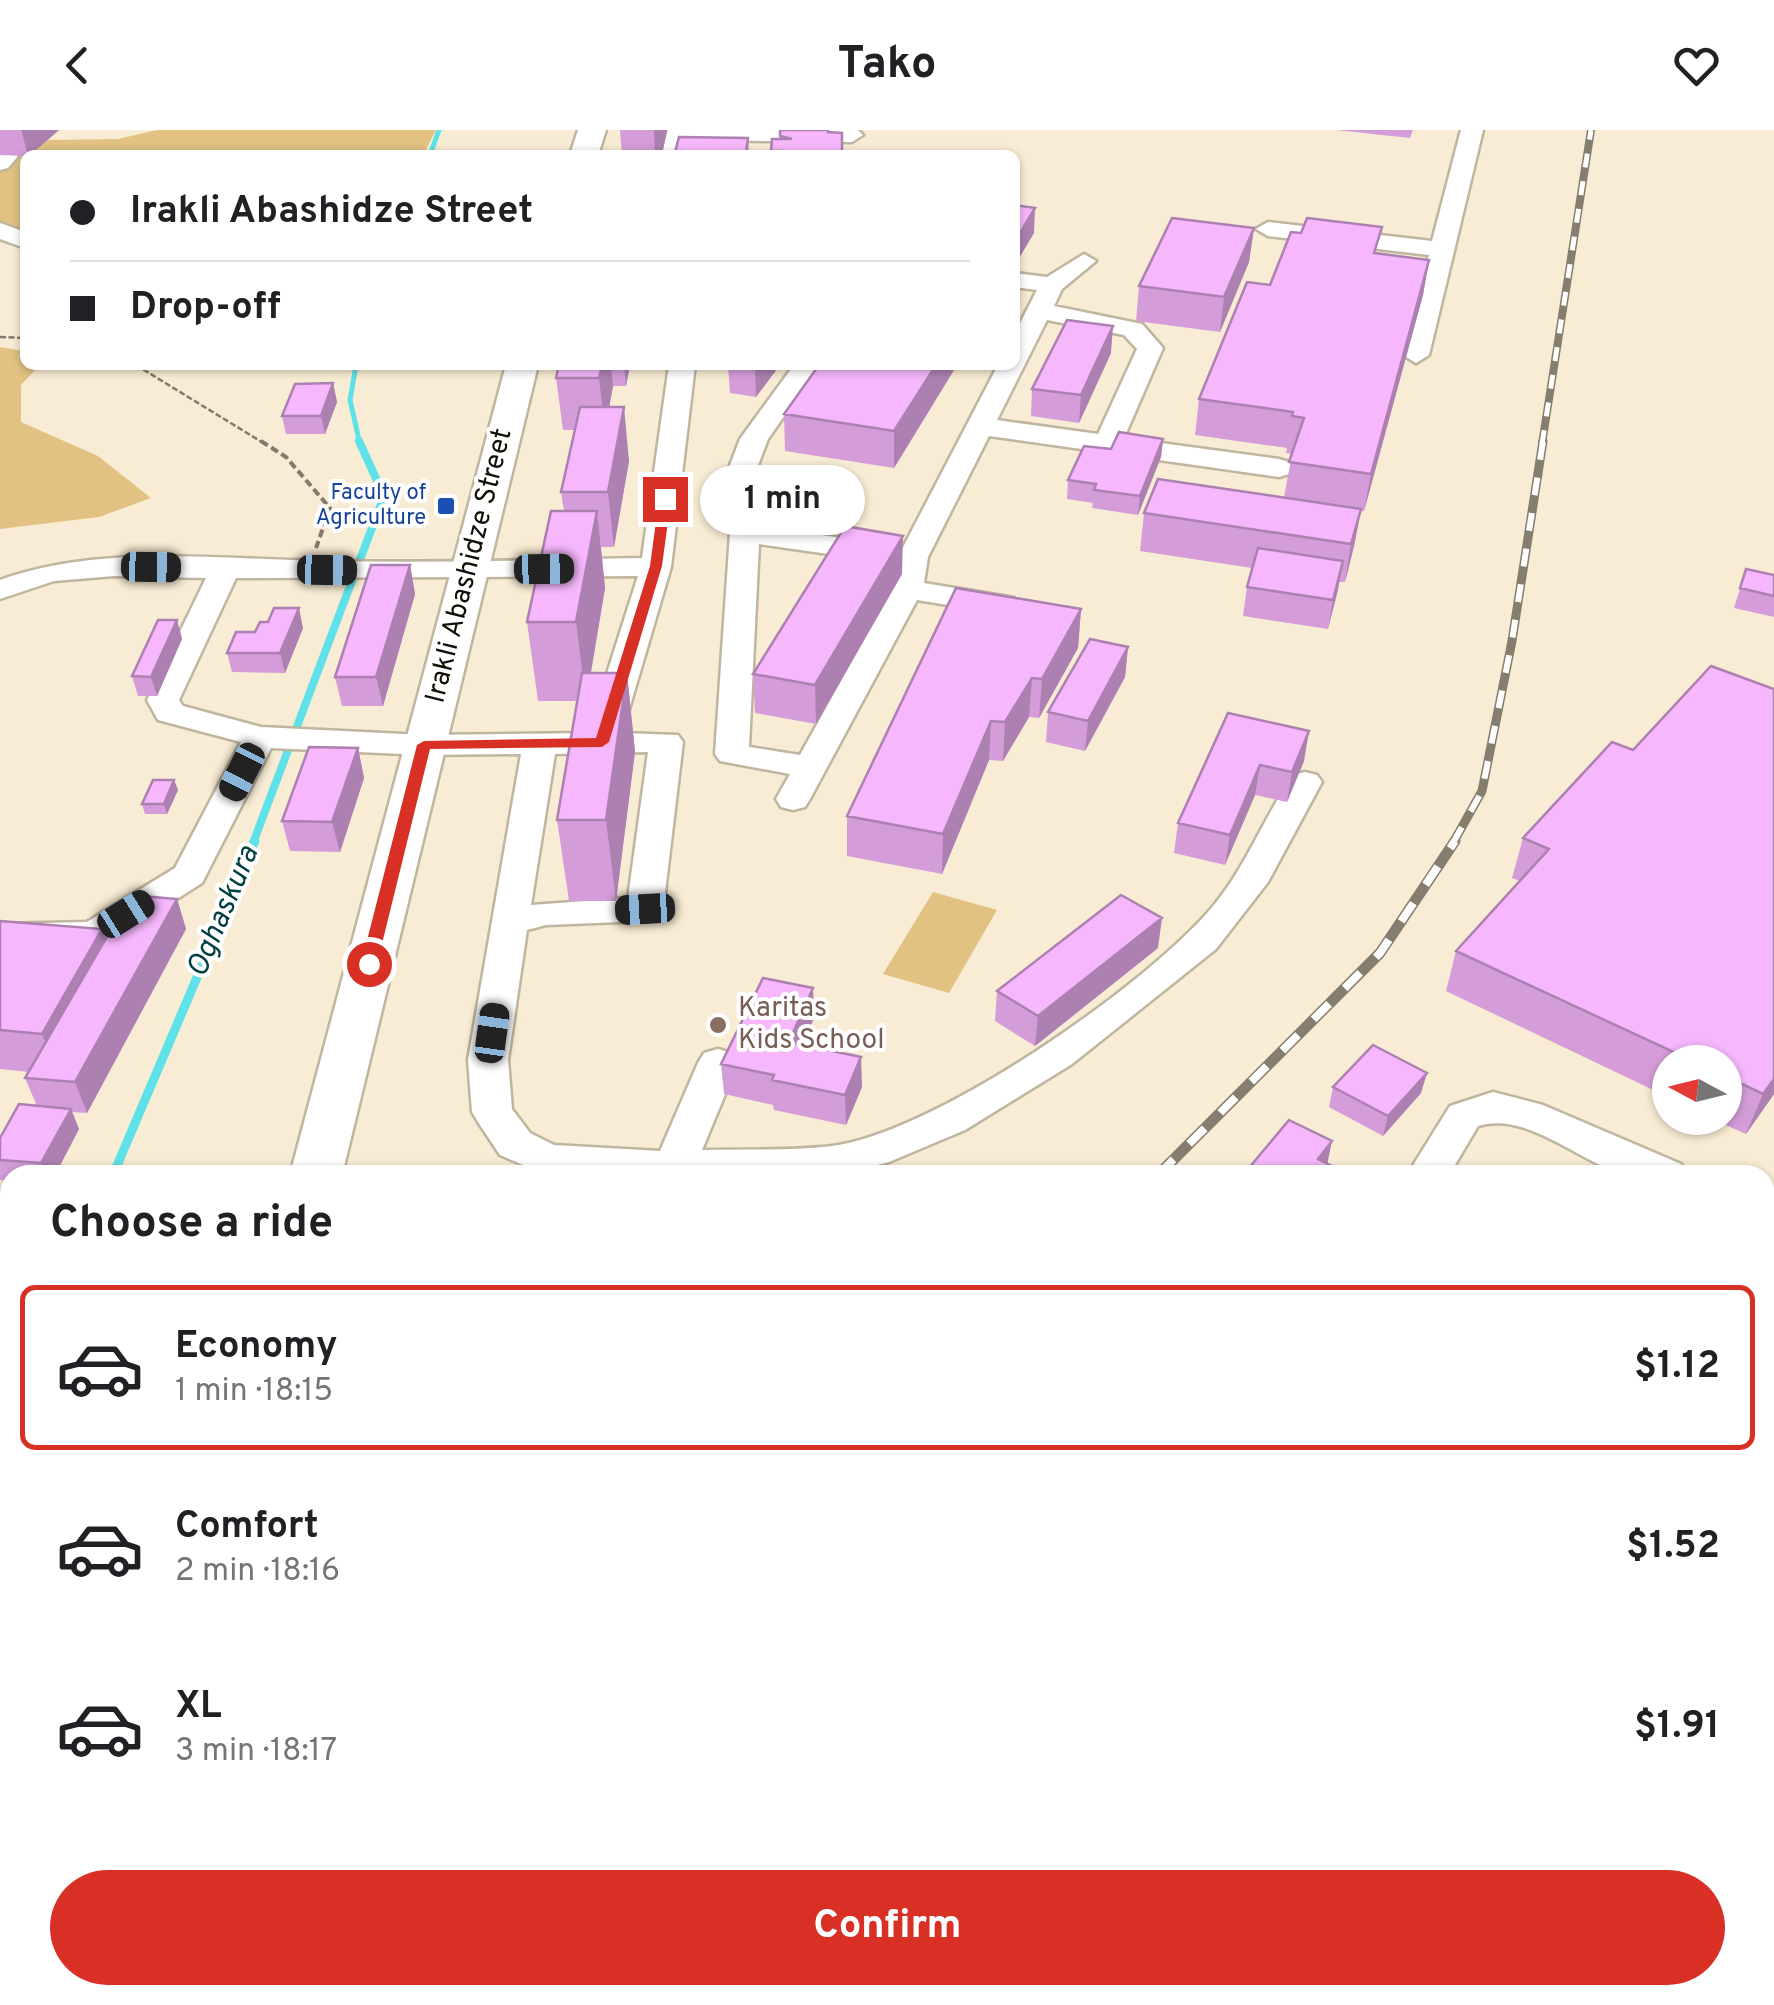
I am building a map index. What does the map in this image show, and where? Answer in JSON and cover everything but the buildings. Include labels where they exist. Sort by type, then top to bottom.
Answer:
[{"type":"main road","name":"Irakli Abashidze Street","points":[[320,1161],[521,370]]},
{"type":"street","points":[[1416,356],[1472,130]]},
{"type":"street","points":[[671,150],[676,133],[851,140]]},
{"type":"street","points":[[1268,229],[1440,249]]},
{"type":"street","points":[[1020,348],[1052,286],[1084,261]]},
{"type":"street","points":[[1020,281],[1052,286],[1089,300],[1133,329],[1150,348],[1107,444]]},
{"type":"street","points":[[1039,312],[1089,300]]},
{"type":"street","points":[[602,742],[656,566],[681,370]]},
{"type":"street","points":[[803,370],[754,439],[735,489],[745,533],[732,754],[811,766]]},
{"type":"street","points":[[793,799],[907,589],[913,557],[1009,370]]},
{"type":"street","points":[[980,426],[1279,468]]},
{"type":"street","points":[[745,533],[913,557]]},
{"type":"street","points":[[7,582],[74,568],[469,570],[656,566]]},
{"type":"street","points":[[226,568],[163,700],[170,713],[260,737],[306,740],[424,745],[666,742],[645,909],[545,913],[509,923]]},
{"type":"street","points":[[907,589],[1035,610]]},
{"type":"street","points":[[0,936],[95,934],[189,876],[260,737]]},
{"type":"street","points":[[540,744],[488,1060],[492,1112],[515,1144],[544,1158],[588,1165]]},
{"type":"street","points":[[707,1165],[833,1161],[856,1156],[980,1106],[1048,1064],[1208,936],[1241,896],[1305,782]]},
{"type":"street","points":[[675,1165],[718,1063]]},
{"type":"street","points":[[1434,1165],[1464,1116],[1493,1107],[1529,1115],[1643,1165]]},
{"type":"path","points":[[144,370],[286,456],[330,508],[318,570]]},
{"type":"shaded area","points":[[157,130],[436,130],[426,150],[35,150],[46,140],[118,139]]},
{"type":"shaded area","points":[[20,155],[20,239],[0,230],[0,172]]},
{"type":"shaded area","points":[[0,347],[20,350],[20,370],[35,370],[21,385],[21,422],[98,456],[151,498],[99,517],[0,529]]},
{"type":"shaded area","points":[[933,892],[997,910],[949,993],[883,974]]},
{"type":"waterway","name":"Oghaskura","points":[[432,150],[439,130]]},
{"type":"waterway","name":"Oghaskura","points":[[355,370],[350,400],[360,442]]},
{"type":"waterway","name":"Oghaskura","points":[[253,843],[384,496],[360,442]]},
{"type":"waterway","name":"Oghaskura","points":[[117,1165],[255,841]]},
{"type":"railway","points":[[1542,444],[1591,130]]},
{"type":"railway","points":[[1453,843],[1482,791],[1512,641],[1543,441]]},
{"type":"railway","points":[[1168,1165],[1380,953],[1455,841]]},
{"type":"place","name":"Faculty of Agriculture","points":[[446,506]]},
{"type":"place","name":"Karitas Kids School","points":[[718,1025]]},
{"type":"route","points":[[369,964],[424,745],[602,742],[656,566],[665,499]]}]
